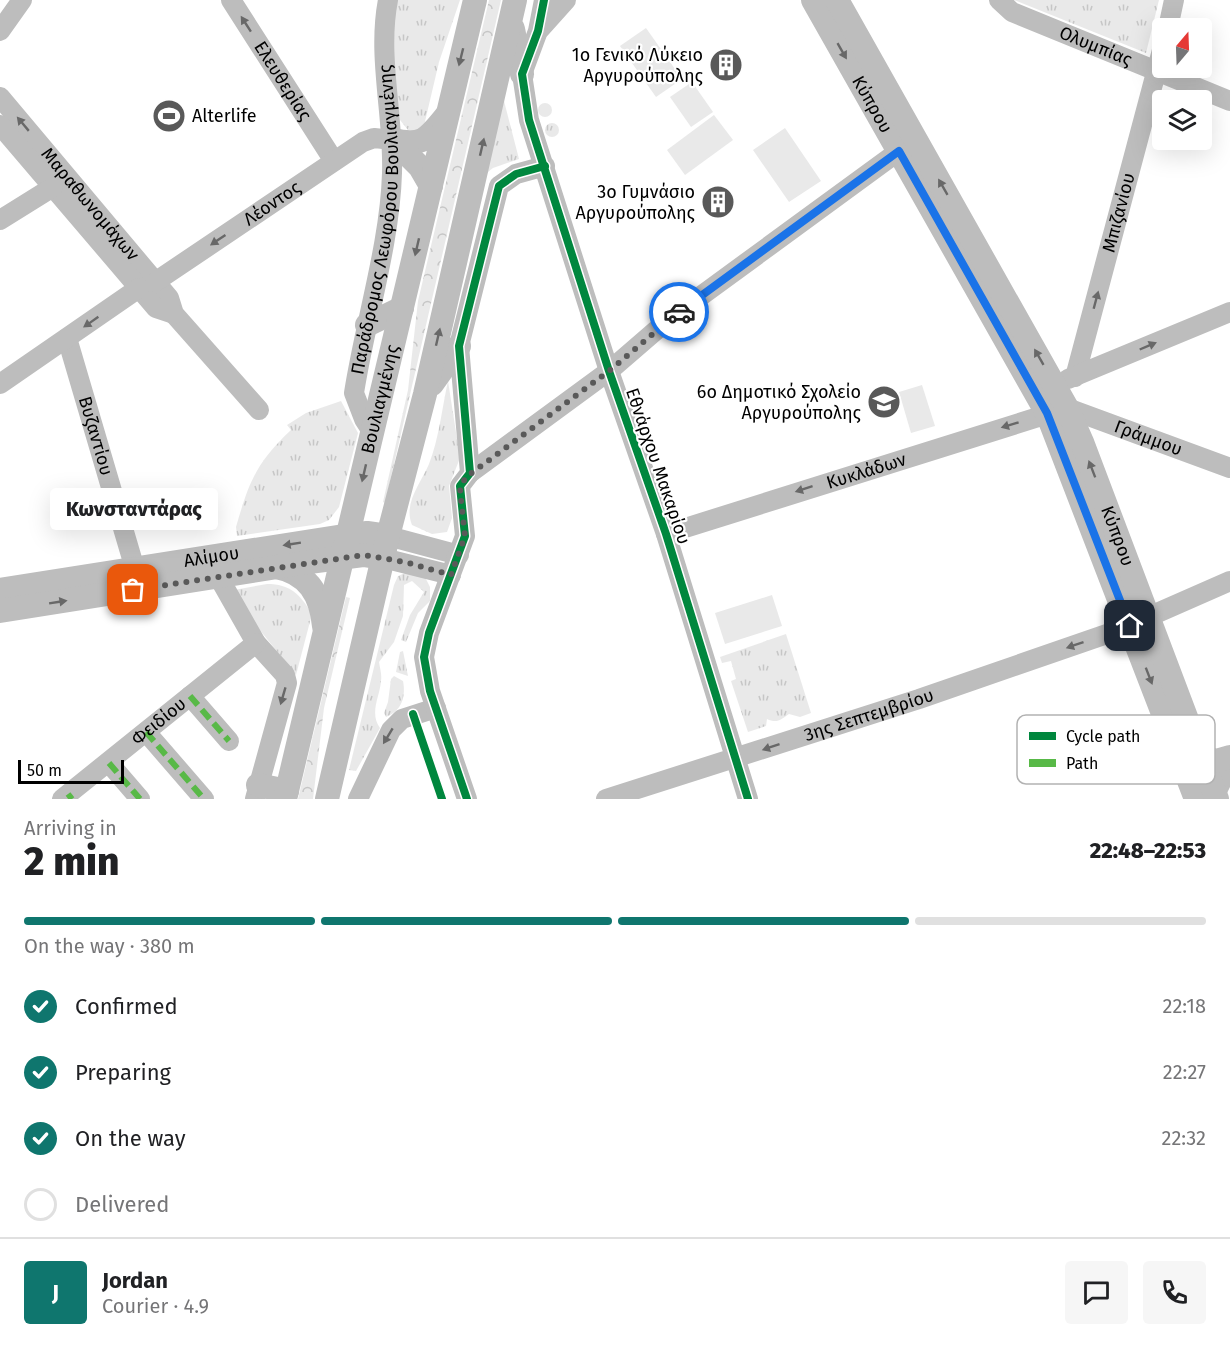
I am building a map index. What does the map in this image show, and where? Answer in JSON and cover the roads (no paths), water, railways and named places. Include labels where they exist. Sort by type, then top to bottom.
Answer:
[{"type":"main road","name":"Βουλιαγμένης","points":[[286,795],[475,0]]},
{"type":"main road","name":"Κύπρου","points":[[813,0],[899,151],[1057,411],[1177,715]]},
{"type":"main road","name":"Κύπρου","points":[[837,0],[1065,381],[1057,411]]},
{"type":"main road","points":[[513,10],[522,74]]},
{"type":"main road","points":[[327,799],[385,547],[425,394],[513,10]]},
{"type":"main road","points":[[393,140],[419,143],[429,137],[447,115]]},
{"type":"main road","points":[[393,140],[420,166],[431,186]]},
{"type":"main road","points":[[367,325],[402,308]]},
{"type":"main road","points":[[425,394],[459,346]]},
{"type":"main road","name":"Αλίμου","points":[[0,611],[276,567],[347,546],[367,533],[385,547]]},
{"type":"main road","name":"Αλίμου","points":[[0,590],[135,569],[347,546]]},
{"type":"main road","points":[[276,567],[291,570],[303,576],[315,591],[322,612],[324,632]]},
{"type":"main road","name":"Κύπρου","points":[[1139,621],[1183,715]]},
{"type":"main road","points":[[1215,761],[1230,757]]},
{"type":"main road","name":"Κύπρου","points":[[1205,784],[1211,798]]},
{"type":"main road","points":[[256,792],[286,795]]},
{"type":"street","points":[[0,31],[22,0]]},
{"type":"street","name":"Ελευθερίας","points":[[231,0],[334,161]]},
{"type":"street","name":"Παράδρομος Λεωφόρου Βουλιαγμένης","points":[[373,433],[364,419],[354,393],[390,187],[393,140],[386,52],[388,0]]},
{"type":"street","points":[[522,74],[538,31],[544,0]]},
{"type":"street","points":[[538,31],[566,0]]},
{"type":"street","name":"Ολυμπίας","points":[[999,0],[1012,12],[1152,69]]},
{"type":"street","points":[[1170,18],[1174,0]]},
{"type":"street","name":"Εθνάρχου Μακαρίου","points":[[522,74],[529,120],[546,166],[609,371],[666,534],[748,799]]},
{"type":"street","name":"Μπιζανίου","points":[[1065,381],[1155,78]]},
{"type":"street","name":"Ολυμπίας","points":[[1174,78],[1230,101]]},
{"type":"street","name":"Μαραθωνομάχων","points":[[0,98],[147,285],[156,308],[174,314],[259,410]]},
{"type":"street","name":"Μαραθωνομάχων","points":[[0,125],[53,187],[147,285]]},
{"type":"street","name":"Λέοντος","points":[[0,384],[334,161],[369,140],[393,140]]},
{"type":"street","points":[[467,799],[426,675],[425,647],[465,536],[460,486],[470,473],[609,371],[668,320],[899,151]]},
{"type":"street","points":[[470,473],[459,346],[499,186],[516,174],[546,166]]},
{"type":"street","points":[[0,220],[53,187]]},
{"type":"street","points":[[1065,381],[1230,312]]},
{"type":"street","name":"Βυζαντίου","points":[[67,338],[135,569]]},
{"type":"street","name":"Γράμμου","points":[[1057,411],[1230,468]]},
{"type":"street","name":"Κυκλάδων","points":[[666,534],[1057,411]]},
{"type":"street","points":[[385,547],[459,555]]},
{"type":"street","points":[[385,547],[451,575]]},
{"type":"street","points":[[218,576],[256,643],[285,675],[287,682],[256,792]]},
{"type":"street","name":"3ης Σεπτεμβρίου","points":[[606,799],[735,759],[1139,621],[1230,580]]},
{"type":"street","name":"Φειδίου","points":[[67,797],[256,643]]},
{"type":"street","points":[[190,696],[229,741]]},
{"type":"street","points":[[358,799],[391,730],[402,719],[436,708]]},
{"type":"street","points":[[146,732],[204,799]]},
{"type":"street","points":[[109,763],[140,799]]},
{"type":"street","points":[[1211,798],[1230,764]]},
{"type":"place","name":"1ο Γενικό Λύκειο Αργυρούπολης","points":[[726,65]]},
{"type":"place","name":"Alterlife","points":[[169,116]]},
{"type":"place","name":"3ο Γυμνάσιο Αργυρούπολης","points":[[718,202]]},
{"type":"place","name":"6ο Δημοτικό Σχολείο Αργυρούπολης","points":[[884,402]]},
{"type":"place","name":"Κωνσταντάρας","points":[[133,590]]}]
